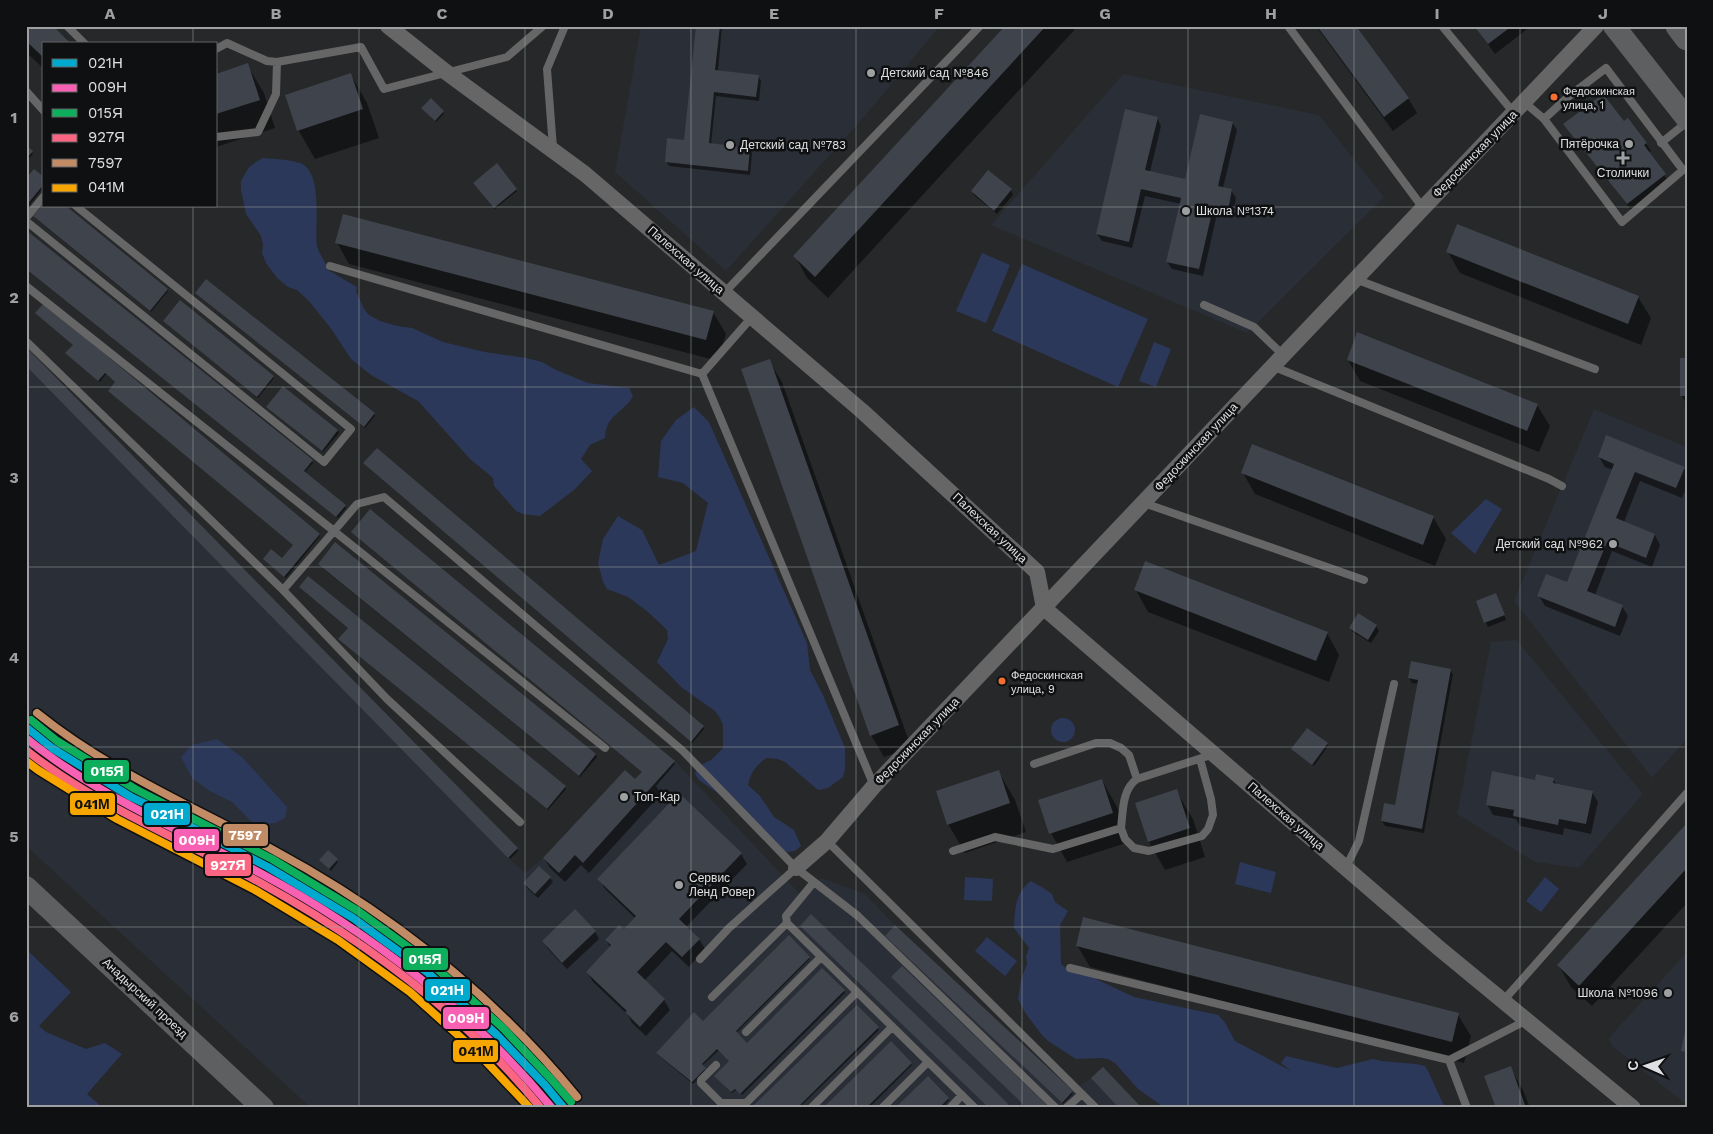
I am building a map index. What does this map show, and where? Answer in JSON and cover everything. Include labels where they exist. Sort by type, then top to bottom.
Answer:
[{"type":"main road","points":[[1678,26],[1687,38]]},
{"type":"street","name":"Палехская улица","points":[[388,26],[446,72],[585,174],[862,411],[1037,572],[1044,608],[1206,756],[1346,868],[1503,1001],[1634,1108]]},
{"type":"street","name":"Федоскинская улица","points":[[796,868],[827,842],[874,786],[1596,26]]},
{"type":"street","points":[[1614,26],[1687,121]]},
{"type":"street","name":"Анадырский проезд","points":[[26,887],[264,1108]]},
{"type":"lane","points":[[67,26],[83,42]]},
{"type":"lane","points":[[218,48],[227,44],[267,61],[277,62],[361,47],[384,89],[507,57],[544,26]]},
{"type":"lane","points":[[553,150],[547,69],[565,26]]},
{"type":"lane","points":[[724,293],[980,26]]},
{"type":"lane","points":[[1288,26],[1423,208]]},
{"type":"lane","points":[[1442,26],[1519,107],[1544,119],[1622,222],[1683,170],[1606,68],[1568,96],[1544,119]]},
{"type":"lane","points":[[218,137],[258,132],[276,94],[277,62]]},
{"type":"lane","points":[[26,91],[42,109]]},
{"type":"lane","points":[[1661,143],[1687,121]]},
{"type":"lane","points":[[42,199],[26,219],[324,462],[351,429],[78,208]]},
{"type":"lane","points":[[330,266],[702,374]]},
{"type":"lane","points":[[1355,279],[1595,369]]},
{"type":"lane","points":[[26,286],[605,748]]},
{"type":"lane","points":[[1204,306],[1254,327],[1278,360],[1562,486]]},
{"type":"lane","points":[[702,374],[752,317]]},
{"type":"lane","points":[[26,341],[283,590],[387,699],[520,822]]},
{"type":"lane","points":[[702,374],[874,786]]},
{"type":"lane","points":[[283,590],[357,504],[384,497],[683,751],[796,868],[858,916],[1056,1108]]},
{"type":"lane","points":[[1143,502],[1364,580]]},
{"type":"lane","points":[[1346,868],[1359,841],[1394,684]]},
{"type":"lane","points":[[1034,764],[1096,743],[1110,743],[1121,748],[1129,755],[1138,779]]},
{"type":"lane","points":[[1206,756],[1213,815],[1208,829],[1202,836],[1149,852],[1134,848],[1125,839],[1121,828],[1126,795],[1132,783],[1138,779],[1206,756]]},
{"type":"lane","points":[[1503,1001],[1687,793]]},
{"type":"lane","points":[[953,851],[996,837],[1053,849],[1121,828]]},
{"type":"lane","points":[[827,842],[1096,1108]]},
{"type":"lane","points":[[700,959],[729,928],[796,868]]},
{"type":"lane","points":[[814,882],[786,916],[787,923],[975,1108]]},
{"type":"lane","points":[[712,997],[787,923]]},
{"type":"lane","points":[[746,1032],[821,957]]},
{"type":"lane","points":[[1070,968],[1449,1060],[1527,1020]]},
{"type":"lane","points":[[716,1065],[701,1080],[701,1083],[721,1103],[746,1103],[857,992]]},
{"type":"lane","points":[[811,1108],[892,1027]]},
{"type":"lane","points":[[1449,1060],[1467,1108]]},
{"type":"lane","points":[[882,1108],[928,1062]]},
{"type":"lane","points":[[1066,1108],[1082,1094]]},
{"type":"lane","points":[[950,1108],[962,1095]]},
{"type":"shaded area","name":"Детский сад №783","points":[[641,26],[940,26],[864,117],[726,271],[615,172]]},
{"type":"shaded area","name":"Школа №1374","points":[[1123,74],[1319,115],[1384,197],[1247,333],[991,225]]},
{"type":"shaded area","points":[[262,158],[300,163],[307,168],[315,188],[318,249],[328,270],[357,287],[356,291],[364,309],[369,315],[380,321],[412,328],[443,342],[542,362],[588,383],[629,388],[633,396],[612,419],[606,430],[605,438],[590,445],[581,459],[592,471],[574,490],[540,516],[523,514],[516,511],[494,486],[493,478],[470,459],[418,401],[371,375],[351,359],[332,330],[309,301],[297,290],[288,287],[277,278],[266,263],[262,253],[261,236],[246,214],[241,190],[241,181],[249,167]]},
{"type":"shaded area","points":[[982,253],[1010,265],[986,323],[956,311]]},
{"type":"shaded area","points":[[1022,264],[1148,319],[1118,387],[992,331]]},
{"type":"shaded area","points":[[1154,342],[1171,349],[1156,387],[1139,381]]},
{"type":"shaded area","points":[[26,366],[525,873],[543,858],[625,770],[635,779],[642,772],[656,783],[675,761],[799,893],[822,878],[865,894],[895,925],[1072,1091],[1103,1067],[1142,1108],[311,1108],[26,846]]},
{"type":"shaded area","points":[[694,407],[709,422],[807,643],[810,670],[823,695],[845,748],[843,777],[828,788],[818,790],[785,762],[778,759],[766,758],[757,766],[750,777],[748,785],[760,796],[774,817],[794,830],[801,846],[795,851],[787,852],[780,848],[750,815],[699,780],[695,774],[697,767],[711,760],[723,748],[723,725],[720,718],[715,711],[681,687],[657,662],[668,639],[667,630],[628,597],[607,589],[598,563],[603,539],[618,516],[642,530],[659,565],[696,551],[708,503],[683,483],[658,477],[661,441],[676,420]]},
{"type":"shaded area","name":"Детский сад №962","points":[[1594,409],[1687,447],[1687,739],[1652,778],[1514,601]]},
{"type":"shaded area","points":[[1486,499],[1502,509],[1475,554],[1451,533]]},
{"type":"shaded area","points":[[1517,640],[1643,794],[1579,868],[1535,862],[1457,814],[1491,642]]},
{"type":"shaded area","points":[[1063,718],[1068,719],[1074,725],[1074,735],[1068,741],[1063,742],[1058,741],[1052,735],[1051,730],[1052,725],[1058,719]]},
{"type":"shaded area","points":[[217,739],[242,757],[287,807],[285,818],[276,823],[255,825],[232,802],[208,790],[192,778],[181,757],[192,745]]},
{"type":"shaded area","points":[[1240,862],[1276,872],[1271,893],[1235,884]]},
{"type":"shaded area","points":[[965,877],[993,879],[992,901],[964,900]]},
{"type":"shaded area","points":[[1545,877],[1559,889],[1541,912],[1526,901]]},
{"type":"shaded area","points":[[1031,881],[1052,894],[1055,902],[1068,911],[1060,925],[1061,964],[1067,969],[1085,971],[1098,980],[1134,997],[1218,1015],[1224,1021],[1235,1041],[1291,1071],[1281,1063],[1286,1056],[1337,1068],[1373,1059],[1425,1066],[1445,1108],[1338,1108],[1333,1105],[1327,1108],[1165,1108],[1138,1089],[1115,1063],[1108,1059],[1100,1058],[1076,1059],[1048,1041],[1026,1014],[1018,999],[1029,948],[1014,928],[1019,896]]},
{"type":"shaded area","points":[[987,937],[1017,961],[1005,976],[975,951]]},
{"type":"shaded area","points":[[26,949],[71,992],[39,1026],[46,1032],[86,1049],[105,1043],[122,1054],[87,1094],[103,1108],[26,1108]]},
{"type":"shaded area","name":"Школа №1096","points":[[1687,952],[1687,1105],[1612,1046],[1609,1039]]},
{"type":"building","points":[[26,26],[53,26],[69,42],[42,42],[42,56],[26,41]]},
{"type":"building","points":[[696,26],[720,26],[715,70],[759,75],[756,97],[714,92],[709,143],[750,148],[748,171],[665,162],[667,138],[684,140]]},
{"type":"building","points":[[1005,26],[1046,26],[815,277],[793,256]]},
{"type":"building","points":[[1317,26],[1356,26],[1409,98],[1384,117]]},
{"type":"building","points":[[1474,26],[1512,26],[1488,44]]},
{"type":"building","points":[[248,63],[260,100],[218,113],[218,73]]},
{"type":"building","points":[[351,73],[363,109],[297,131],[285,95]]},
{"type":"building","points":[[1603,94],[1624,121],[1628,118],[1647,143],[1644,145],[1666,174],[1627,204],[1563,124]]},
{"type":"building","points":[[431,98],[444,111],[435,121],[421,108]]},
{"type":"building","points":[[1125,109],[1158,117],[1145,170],[1185,179],[1200,114],[1233,122],[1218,186],[1232,189],[1228,211],[1213,208],[1199,269],[1166,262],[1181,198],[1141,189],[1129,242],[1096,234]]},
{"type":"building","points":[[26,145],[33,151],[26,159]]},
{"type":"building","points":[[497,163],[517,189],[494,208],[473,183]]},
{"type":"building","points":[[34,169],[42,175],[42,186],[26,206],[26,178]]},
{"type":"building","points":[[988,170],[1012,189],[994,211],[971,191]]},
{"type":"building","points":[[42,205],[42,208],[68,208],[168,289],[150,311],[33,216]]},
{"type":"building","points":[[343,214],[714,311],[706,340],[335,243]]},
{"type":"building","points":[[1457,224],[1639,296],[1628,324],[1446,252]]},
{"type":"building","points":[[26,230],[313,460],[304,471],[346,505],[336,517],[26,269]]},
{"type":"building","points":[[206,279],[375,413],[364,427],[195,293]]},
{"type":"building","points":[[180,300],[274,376],[257,397],[163,321]]},
{"type":"building","points":[[44,303],[320,534],[284,577],[263,559],[271,549],[282,558],[293,545],[108,391],[115,382],[105,373],[98,381],[65,353],[73,345],[35,313]]},
{"type":"building","points":[[1357,332],[1538,404],[1527,431],[1347,360]]},
{"type":"building","points":[[26,347],[518,848],[508,858],[26,366]]},
{"type":"building","points":[[1680,358],[1687,358],[1687,396],[1680,396]]},
{"type":"building","points":[[770,359],[899,725],[870,736],[741,369]]},
{"type":"building","points":[[283,386],[338,430],[322,451],[266,407]]},
{"type":"building","points":[[1606,435],[1685,467],[1676,488],[1635,472],[1616,518],[1655,534],[1646,558],[1607,542],[1587,591],[1623,605],[1615,627],[1537,596],[1546,574],[1567,582],[1614,464],[1598,457]]},
{"type":"building","points":[[1252,444],[1434,516],[1423,545],[1241,473]]},
{"type":"building","points":[[377,448],[704,726],[691,742],[363,463]]},
{"type":"building","points":[[370,509],[675,761],[583,863],[575,855],[559,873],[543,858],[625,770],[635,779],[642,772],[351,532]]},
{"type":"building","points":[[335,542],[596,754],[579,776],[318,564]]},
{"type":"building","points":[[1145,561],[1328,632],[1316,661],[1134,590]]},
{"type":"building","points":[[308,576],[566,786],[547,809],[338,639],[348,628],[299,587]]},
{"type":"building","points":[[1496,593],[1505,615],[1484,623],[1476,601]]},
{"type":"building","points":[[1358,613],[1377,625],[1368,640],[1349,628]]},
{"type":"building","points":[[1411,661],[1451,669],[1422,829],[1381,821],[1384,803],[1395,805],[1418,680],[1408,678]]},
{"type":"building","points":[[1307,728],[1328,743],[1312,765],[1291,749]]},
{"type":"building","points":[[999,770],[1010,803],[947,825],[936,791]]},
{"type":"building","points":[[1492,771],[1535,780],[1536,774],[1554,778],[1553,783],[1593,791],[1586,824],[1559,819],[1558,825],[1513,816],[1514,810],[1486,805]]},
{"type":"building","points":[[1102,779],[1113,813],[1049,834],[1038,800]]},
{"type":"building","points":[[1177,789],[1190,828],[1148,842],[1135,803]]},
{"type":"building","points":[[679,793],[742,853],[679,919],[700,939],[682,957],[666,942],[637,972],[665,999],[640,1027],[625,1012],[627,1011],[586,972],[611,945],[605,940],[619,925],[624,929],[636,916],[597,879]]},
{"type":"building","points":[[1687,823],[1687,868],[1579,986],[1557,965]]},
{"type":"building","points":[[328,850],[338,859],[329,869],[319,860]]},
{"type":"building","points":[[539,866],[551,877],[535,894],[523,883]]},
{"type":"building","points":[[575,909],[596,931],[562,963],[542,941]]},
{"type":"building","points":[[811,914],[1012,1108],[989,1108],[800,926]]},
{"type":"building","points":[[1083,917],[1459,1013],[1452,1042],[1076,946]]},
{"type":"building","points":[[895,925],[1073,1091],[1062,1103],[885,936]]},
{"type":"building","points":[[789,935],[810,957],[736,1031],[747,1043],[822,968],[845,990],[740,1094],[735,1089],[731,1092],[714,1076],[729,1061],[717,1049],[702,1064],[706,1068],[692,1082],[656,1053],[694,1012],[703,1021]]},
{"type":"building","points":[[902,966],[1050,1108],[1027,1108],[891,977]]},
{"type":"building","points":[[857,1005],[879,1027],[797,1108],[751,1108]]},
{"type":"building","points":[[1687,1026],[1687,1052],[1681,1051]]},
{"type":"building","points":[[891,1041],[912,1063],[866,1108],[823,1108]]},
{"type":"building","points":[[1511,1066],[1526,1108],[1496,1108],[1484,1076]]},
{"type":"building","points":[[1103,1067],[1142,1108],[1119,1108],[1091,1078]]},
{"type":"building","points":[[928,1076],[949,1098],[939,1108],[895,1108]]},
{"type":"transit line","name":"7597","points":[[37,713],[93,753],[123,771],[318,875],[399,929],[475,991],[545,1060],[577,1097]]},
{"type":"transit line","name":"015Я","points":[[31,720],[57,741],[135,789],[272,859],[358,911],[433,965],[502,1027],[571,1102]]},
{"type":"transit line","name":"021Н","points":[[26,727],[52,748],[131,797],[268,867],[353,918],[427,972],[496,1034],[545,1085],[564,1108]]},
{"type":"transit line","name":"009Н","points":[[26,738],[82,778],[141,812],[303,897],[381,949],[418,977],[489,1039],[552,1108]]},
{"type":"transit line","name":"927Я","points":[[26,750],[81,788],[140,821],[259,882],[337,929],[374,954],[446,1011],[480,1042],[541,1108]]},
{"type":"transit line","name":"041М","points":[[26,761],[117,819],[255,890],[338,940],[410,992],[478,1053],[530,1108]]},
{"type":"place","name":"Детский сад №846","points":[[871,73]]},
{"type":"place","name":"Федоскинская улица, 1","points":[[1554,97]]},
{"type":"place","name":"Пятёрочка","points":[[1629,144]]},
{"type":"place","name":"Детский сад №783","points":[[730,145]]},
{"type":"place","name":"Столички","points":[[1623,158]]},
{"type":"place","name":"Школа №1374","points":[[1186,211]]},
{"type":"place","name":"Детский сад №962","points":[[1613,544]]},
{"type":"place","name":"Федоскинская улица, 9","points":[[1002,681]]},
{"type":"place","name":"Топ-Кар","points":[[624,797]]},
{"type":"place","name":"Сервис Ленд Ровер","points":[[679,885]]},
{"type":"place","name":"Школа №1096","points":[[1668,993]]}]
